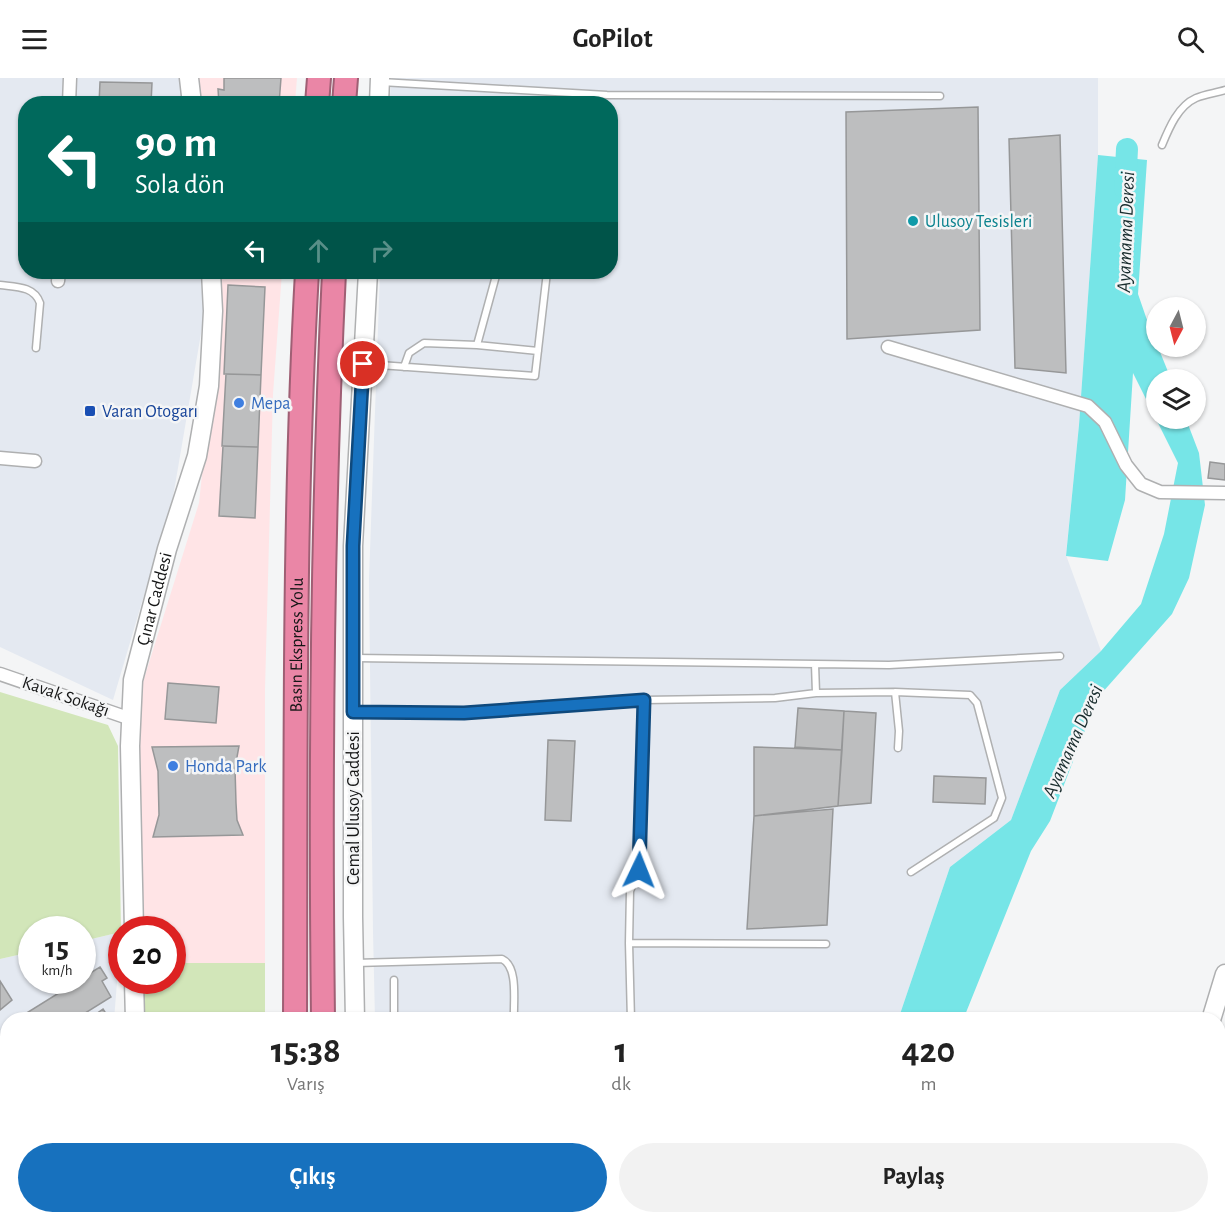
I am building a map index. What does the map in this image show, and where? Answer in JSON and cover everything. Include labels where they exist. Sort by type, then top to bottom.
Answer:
[{"type":"highway","points":[[318,96],[319,78]]},
{"type":"highway","points":[[345,96],[346,78]]},
{"type":"highway","name":"Basın Ekspress Yolu","points":[[295,1012],[297,529],[307,279]]},
{"type":"highway","name":"Basın Ekspress Yolu","points":[[322,1012],[325,492],[334,279]]},
{"type":"main road","points":[[189,78],[191,96]]},
{"type":"main road","points":[[379,96],[380,80]]},
{"type":"main road","name":"Çınar Caddesi","points":[[134,916],[131,719],[133,680],[167,549],[197,456],[209,386],[213,311],[211,279]]},
{"type":"main road","name":"Cemal Ulusoy Caddesi","points":[[355,1012],[353,546],[368,279]]},
{"type":"main road","points":[[1218,1012],[1225,975]]},
{"type":"main road","points":[[134,994],[135,1012]]},
{"type":"street","points":[[69,96],[70,78]]},
{"type":"street","points":[[888,347],[1088,406],[1105,422],[1126,465],[1141,484],[1160,492],[1219,493]]},
{"type":"street","points":[[0,458],[35,460]]},
{"type":"street","name":"Kavak Sokağı","points":[[0,674],[131,719]]},
{"type":"lane","points":[[380,80],[608,94],[940,96]]},
{"type":"lane","points":[[1162,145],[1169,128],[1183,107],[1195,98],[1225,90]]},
{"type":"lane","points":[[477,345],[494,279]]},
{"type":"lane","points":[[363,364],[535,376],[546,279]]},
{"type":"lane","points":[[0,285],[26,289],[37,297],[40,303],[36,348]]},
{"type":"lane","points":[[404,367],[409,352],[424,343],[538,351]]},
{"type":"lane","points":[[354,658],[889,665],[1060,657]]},
{"type":"lane","points":[[815,664],[816,693]]},
{"type":"lane","points":[[353,712],[464,713],[644,700],[775,698],[816,693],[895,692],[970,695],[977,703],[1002,798],[994,818],[911,872]]},
{"type":"lane","points":[[895,692],[899,731],[898,748]]},
{"type":"lane","points":[[631,1012],[630,891],[639,870],[644,700]]},
{"type":"lane","points":[[629,943],[826,944]]},
{"type":"lane","points":[[354,963],[502,959],[510,965],[513,973],[514,1012]]},
{"type":"lane","points":[[394,980],[394,1012]]},
{"type":"shaded area","points":[[0,78],[184,78],[185,96],[18,96],[18,279],[201,279],[204,316],[173,497],[113,700],[0,647]]},
{"type":"shaded area","points":[[195,78],[297,78],[296,96],[197,96]]},
{"type":"shaded area","points":[[392,78],[1098,78],[1098,155],[1079,425],[1066,555],[1101,651],[1060,690],[1011,820],[950,867],[901,1012],[375,1012],[369,579],[380,279],[618,279],[618,96],[390,96]]},
{"type":"shaded area","points":[[216,279],[281,279],[273,394],[265,689],[265,963],[186,963],[186,916],[139,916],[138,698],[199,503],[219,314]]},
{"type":"shaded area","points":[[108,935],[108,994],[116,994],[115,1012],[0,1012],[0,959],[18,955],[18,994],[96,994],[96,938]]},
{"type":"green space","points":[[0,692],[108,725],[118,746],[121,916],[108,916],[108,935],[96,938],[96,916],[18,916],[18,955],[0,959]]},
{"type":"green space","points":[[186,963],[265,963],[265,1012],[141,1012],[140,994],[186,994]]},
{"type":"water","points":[[1098,155],[1147,160],[1138,294],[1146,317],[1146,357],[1162,357],[1167,369],[1146,369],[1146,399],[1133,373],[1125,500],[1108,561],[1066,556],[1079,425]]},
{"type":"water","points":[[1161,429],[1190,429],[1199,453],[1205,505],[1189,578],[1172,614],[1101,694],[1050,821],[1031,851],[966,1012],[901,1012],[950,867],[1011,820],[1060,690],[1101,651],[1141,604],[1164,534],[1178,463]]},
{"type":"building","points":[[224,78],[281,78],[280,96],[218,96],[218,89],[224,90]]},
{"type":"building","points":[[100,82],[152,83],[151,96],[99,96]]},
{"type":"building","name":"Ulusoy Tesisleri","points":[[978,107],[980,330],[847,339],[846,112]]},
{"type":"building","name":"Ulusoy Tesisleri","points":[[1060,135],[1066,373],[1015,368],[1009,139]]},
{"type":"building","points":[[228,285],[265,287],[261,375],[224,374]]},
{"type":"building","points":[[226,374],[261,375],[258,447],[222,446]]},
{"type":"building","points":[[223,446],[258,447],[255,518],[219,516]]},
{"type":"building","points":[[1210,462],[1225,464],[1225,480],[1208,478]]},
{"type":"building","points":[[168,683],[219,687],[216,723],[165,719]]},
{"type":"building","points":[[798,708],[844,711],[842,750],[795,747]]},
{"type":"building","points":[[844,711],[876,713],[871,803],[838,806]]},
{"type":"building","points":[[548,740],[575,741],[571,821],[545,820]]},
{"type":"building","points":[[239,746],[235,768],[236,803],[237,820],[243,835],[153,837],[159,815],[158,771],[152,747]]},
{"type":"building","points":[[754,747],[842,750],[838,806],[754,816]]},
{"type":"building","points":[[934,776],[986,778],[985,804],[933,802]]},
{"type":"building","points":[[833,809],[827,925],[747,929],[754,816]]},
{"type":"building","points":[[100,967],[107,978],[102,981],[111,997],[87,1012],[28,1012],[57,994],[96,994],[96,969]]},
{"type":"building","points":[[0,981],[12,1000],[0,1010]]},
{"type":"waterway","name":"Ayamama Deresi","points":[[1125,188],[1127,149]]},
{"type":"place","name":"Ulusoy Tesisleri","points":[[913,221]]},
{"type":"place","name":"Mepa","points":[[239,403]]},
{"type":"place","name":"Varan Otogarı","points":[[90,411]]},
{"type":"place","name":"Honda Park","points":[[173,766]]},
{"type":"route","points":[[363,364],[353,546],[353,712],[464,713],[644,700],[639,870]]}]
